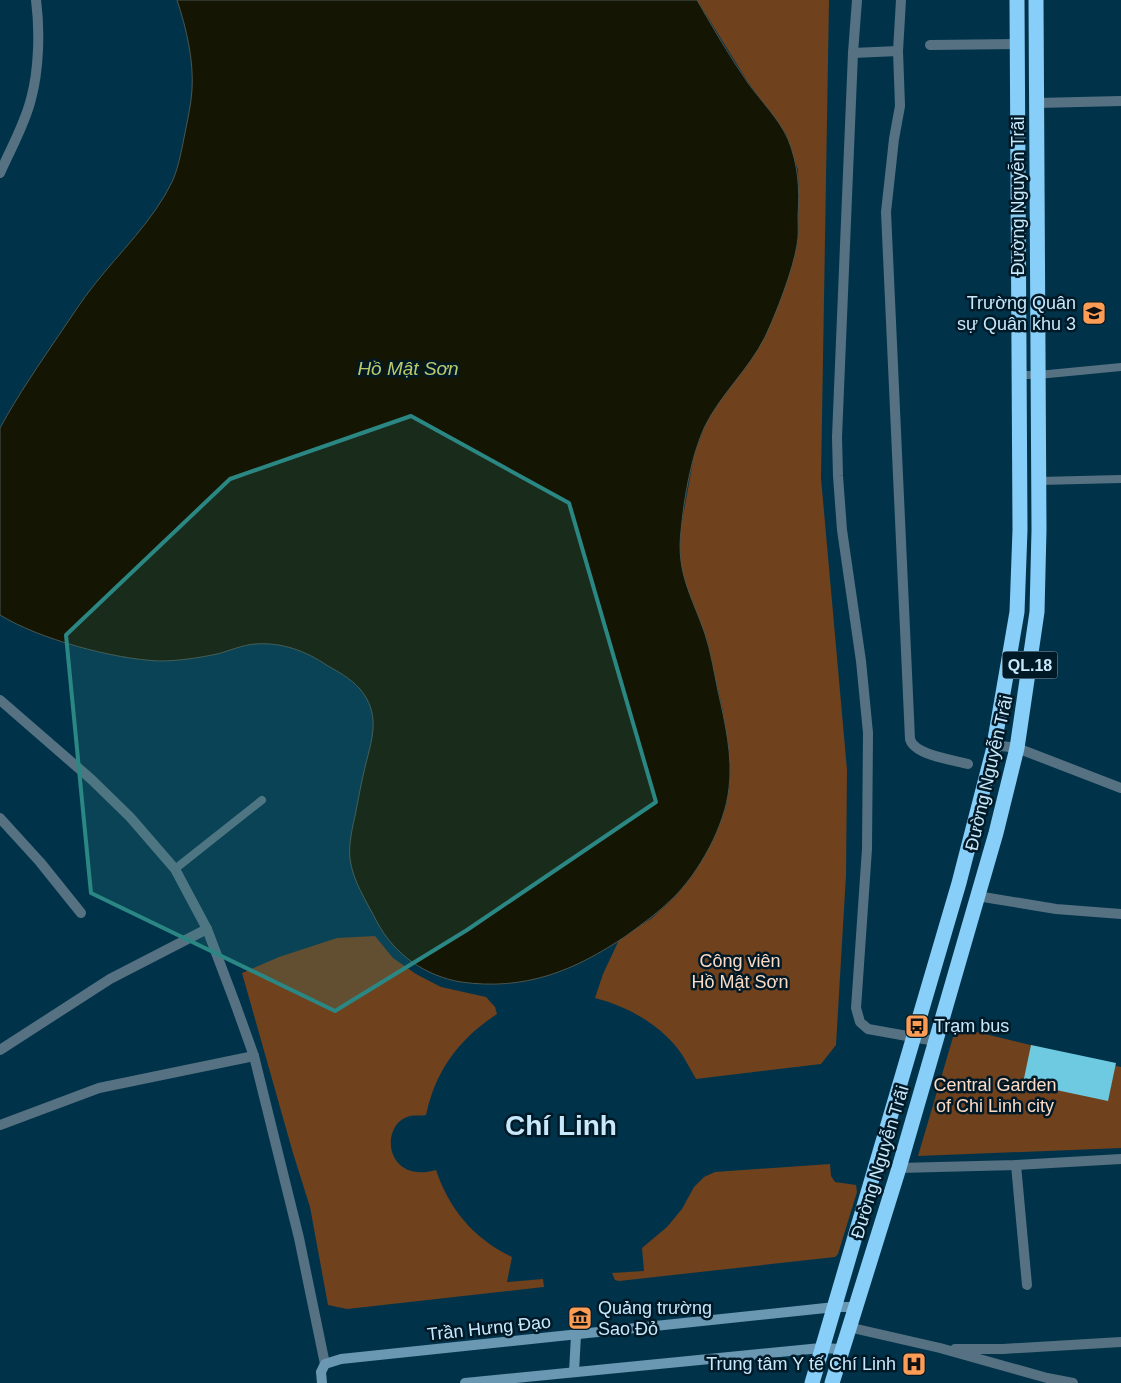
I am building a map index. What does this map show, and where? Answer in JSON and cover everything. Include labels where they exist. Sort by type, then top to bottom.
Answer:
[{"type":"highway","name":"Đường Nguyễn Trãi","points":[[812,1383],[959,883],[994,745],[1017,612],[1020,530],[1016,0]]},
{"type":"highway","name":"Đường Nguyễn Trãi","points":[[832,1383],[841,1349],[899,1168],[996,832],[1017,748],[1037,612],[1039,481],[1036,0]]},
{"type":"street","points":[[0,174],[31,99],[38,53],[36,0]]},
{"type":"street","points":[[857,0],[853,53],[838,437],[838,476],[842,530],[868,733],[867,849],[856,1008],[860,1022],[868,1029],[935,1041]]},
{"type":"street","points":[[901,0],[898,51],[900,106],[894,139],[886,212],[910,742],[918,750],[968,764]]},
{"type":"street","points":[[930,45],[1017,44]]},
{"type":"street","points":[[853,53],[898,51]]},
{"type":"street","points":[[1037,102],[1121,101]]},
{"type":"street","points":[[0,700],[98,785],[130,817],[175,869],[207,929],[236,1003],[254,1056],[299,1238],[325,1364],[321,1372],[322,1383]]},
{"type":"street","points":[[994,745],[1017,748],[1121,788]]},
{"type":"street","points":[[0,818],[40,862],[81,913]]},
{"type":"street","points":[[978,896],[1056,909],[1121,914]]},
{"type":"street","points":[[0,1050],[110,979],[207,929]]},
{"type":"street","points":[[0,1125],[99,1088],[254,1056]]},
{"type":"street","points":[[899,1168],[1121,1160]]},
{"type":"street","points":[[1016,1165],[1028,1284]]},
{"type":"street","name":"Trần Hưng Đạo","points":[[325,1364],[340,1360],[835,1306],[855,1307]]},
{"type":"street","points":[[848,1327],[940,1348],[1047,1378],[1073,1383]]},
{"type":"street","points":[[574,1372],[576,1335]]},
{"type":"street","points":[[940,1348],[1003,1349],[1121,1342]]},
{"type":"street","points":[[465,1383],[821,1348],[841,1349]]},
{"type":"lane","points":[[1019,375],[1121,368]]},
{"type":"lane","points":[[1039,481],[1121,479]]},
{"type":"lane","points":[[175,869],[262,800]]},
{"type":"highlighted area","points":[[411,416],[569,503],[656,802],[467,930],[335,1011],[91,893],[66,635],[230,479]]},
{"type":"green space","name":"Công viên Hồ Mật Sơn","points":[[697,0],[829,0],[821,478],[847,770],[846,875],[836,1045],[821,1064],[696,1079],[678,1049],[661,1031],[630,1011],[595,998],[603,974],[619,940],[652,918],[675,897],[693,875],[714,839],[726,807],[730,784],[729,752],[723,711],[707,640],[685,585],[680,564],[680,533],[694,456],[703,431],[714,408],[764,339],[786,284],[797,246],[799,199],[798,170],[786,134],[748,82]]},
{"type":"green space","points":[[375,936],[393,958],[416,974],[441,987],[486,997],[495,1007],[497,1014],[471,1034],[451,1057],[436,1084],[426,1115],[410,1116],[400,1121],[394,1130],[391,1140],[392,1151],[397,1161],[406,1169],[419,1172],[436,1170],[448,1198],[465,1221],[486,1241],[512,1257],[507,1282],[543,1279],[544,1287],[347,1309],[328,1305],[310,1207],[242,973],[279,957],[337,938]]},
{"type":"green space","name":"Central Garden of Chi Linh city","points":[[956,1027],[1121,1067],[1121,1148],[918,1156]]},
{"type":"green space","points":[[830,1164],[831,1176],[835,1182],[856,1185],[857,1192],[838,1254],[835,1257],[615,1280],[612,1273],[644,1271],[642,1248],[667,1227],[682,1209],[694,1187],[704,1177],[715,1172]]},
{"type":"water","name":"Hồ Mật Sơn","points":[[177,0],[697,0],[741,73],[775,117],[788,139],[798,176],[799,195],[798,238],[792,267],[765,337],[705,426],[689,477],[681,531],[680,546],[683,572],[707,641],[726,727],[730,764],[727,803],[716,833],[701,862],[692,876],[672,899],[656,914],[607,948],[548,976],[506,984],[484,984],[448,979],[435,975],[412,962],[384,934],[357,884],[350,859],[350,841],[371,743],[373,716],[366,698],[360,689],[341,673],[302,652],[275,644],[250,645],[217,654],[173,660],[159,661],[120,656],[55,640],[16,624],[0,615],[0,428],[29,379],[81,302],[146,223],[172,182],[178,166],[189,114],[192,79],[189,44]]},
{"type":"building","points":[[1031,1045],[1116,1063],[1108,1101],[1023,1083]]},
{"type":"place","name":"Trường Quân sự Quân khu 3","points":[[1094,313]]},
{"type":"place","name":"Trạm bus","points":[[917,1026]]},
{"type":"place","name":"Quảng trường Sao Đỏ","points":[[580,1318]]},
{"type":"place","name":"Trung tâm Y tế Chí Linh","points":[[914,1364]]},
{"type":"district","name":"Chí Linh","points":[[561,1125]]}]
